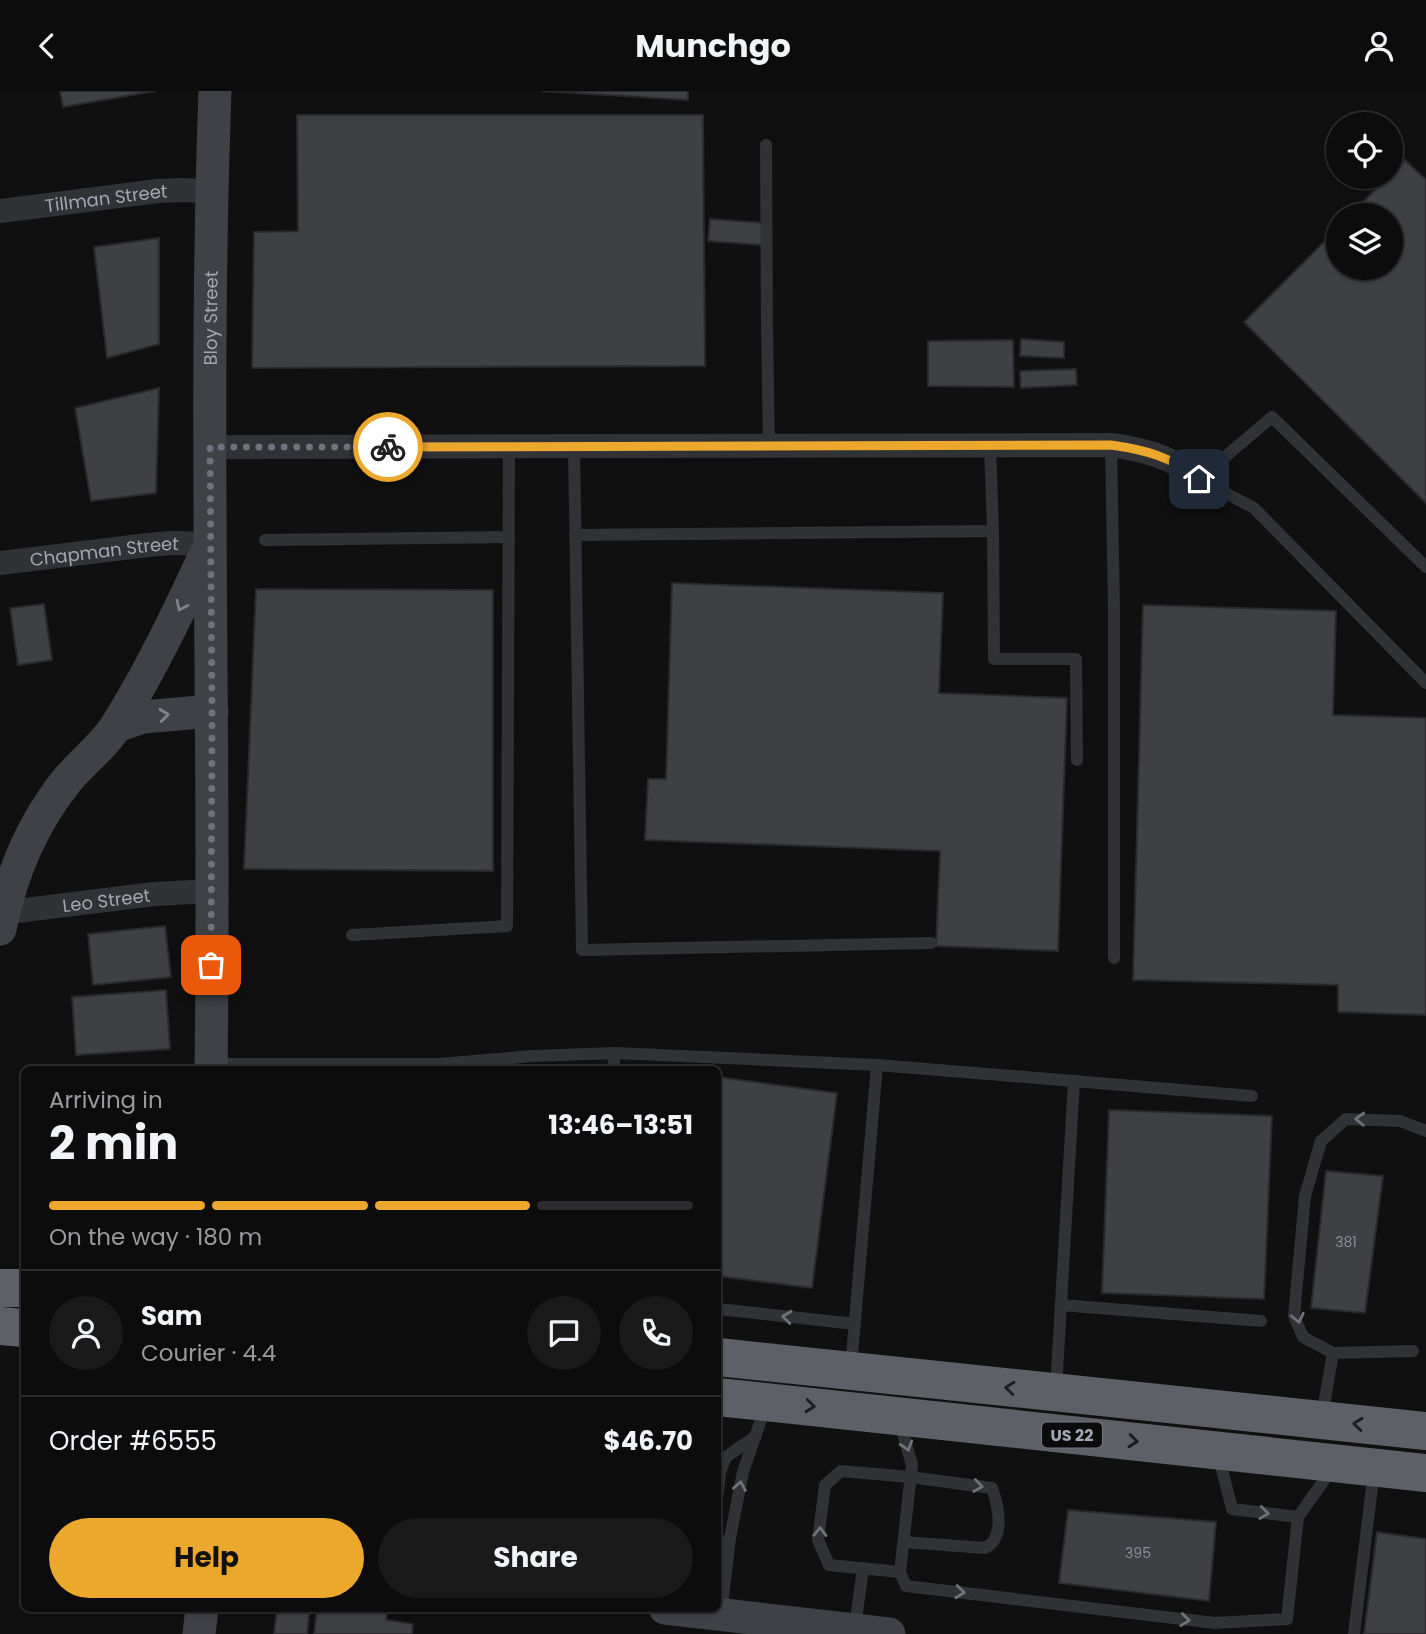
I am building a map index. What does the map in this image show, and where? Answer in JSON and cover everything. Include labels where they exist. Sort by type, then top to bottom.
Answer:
[{"type":"highway","points":[[0,1288],[21,1288]]},
{"type":"highway","points":[[0,1327],[21,1328]]},
{"type":"highway","name":"US 22","points":[[721,1357],[1426,1431]]},
{"type":"highway","name":"US 22","points":[[721,1398],[762,1419],[898,1416],[1426,1473]]},
{"type":"street","name":"Bloy Street","points":[[211,1066],[210,447],[215,91]]},
{"type":"street","name":"Tillman Street","points":[[0,211],[158,191],[212,191]]},
{"type":"street","points":[[210,447],[1111,445],[1149,452],[1168,459],[1199,479]]},
{"type":"street","name":"Bloy Street","points":[[1,918],[15,873],[32,834],[68,778],[117,726],[179,611],[210,544]]},
{"type":"street","name":"Chapman Street","points":[[0,563],[148,545],[210,544]]},
{"type":"street","points":[[117,726],[143,717],[212,711]]},
{"type":"street","name":"Leo Street","points":[[1,918],[155,894],[212,891]]},
{"type":"street","points":[[199,1634],[202,1612]]},
{"type":"street","points":[[697,1612],[889,1634]]},
{"type":"lane","points":[[766,145],[769,446]]},
{"type":"lane","points":[[1426,567],[1272,417],[1199,479],[1254,508],[1426,684]]},
{"type":"lane","points":[[1111,445],[1114,957]]},
{"type":"lane","points":[[352,935],[507,926],[509,446]]},
{"type":"lane","points":[[573,446],[582,950],[931,943]]},
{"type":"lane","points":[[990,446],[994,659],[1076,659],[1077,760]]},
{"type":"lane","points":[[575,535],[993,531]]},
{"type":"lane","points":[[265,540],[509,537]]},
{"type":"lane","points":[[613,1066],[615,1053]]},
{"type":"lane","points":[[462,1066],[532,1063],[615,1053],[877,1065],[1252,1096]]},
{"type":"lane","points":[[851,1371],[877,1065]]},
{"type":"lane","points":[[1056,1392],[1074,1081]]},
{"type":"lane","points":[[1413,1351],[1333,1353],[1303,1337],[1294,1316],[1305,1196],[1321,1141],[1346,1119],[1400,1121],[1426,1131]]},
{"type":"lane","points":[[1061,1305],[1261,1321]]},
{"type":"lane","points":[[721,1309],[855,1324]]},
{"type":"lane","points":[[1321,1420],[1333,1353]]},
{"type":"lane","points":[[898,1416],[912,1465],[900,1572],[906,1586],[1215,1629],[1287,1619],[1298,1517],[1336,1464]]},
{"type":"lane","points":[[721,1470],[726,1457],[762,1419]]},
{"type":"lane","points":[[721,1615],[730,1538],[743,1472],[762,1419]]},
{"type":"lane","points":[[1217,1450],[1232,1509],[1298,1517]]},
{"type":"lane","points":[[1354,1634],[1374,1468]]},
{"type":"lane","points":[[900,1572],[829,1565],[818,1540],[825,1485],[841,1471],[992,1487],[997,1503],[998,1523],[993,1544],[985,1548],[904,1542]]},
{"type":"lane","points":[[721,1545],[730,1538]]},
{"type":"lane","points":[[855,1630],[863,1569]]},
{"type":"building","points":[[60,91],[155,91],[63,107]]},
{"type":"building","points":[[542,91],[688,91],[688,100]]},
{"type":"building","points":[[297,115],[703,115],[705,366],[252,368],[254,232],[298,231]]},
{"type":"building","points":[[1405,160],[1426,180],[1426,503],[1244,322],[1326,240],[1326,280],[1403,280],[1403,203],[1362,203],[1376,189],[1403,189]]},
{"type":"building","points":[[710,219],[764,223],[762,245],[708,241]]},
{"type":"building","points":[[159,238],[159,344],[107,358],[94,247]]},
{"type":"building","points":[[1021,339],[1064,342],[1064,358],[1020,356]]},
{"type":"building","points":[[1013,340],[1014,387],[928,386],[928,341]]},
{"type":"building","points":[[1076,369],[1077,385],[1021,388],[1020,371]]},
{"type":"building","points":[[159,388],[156,493],[91,501],[75,408]]},
{"type":"building","points":[[672,583],[943,593],[939,693],[1067,698],[1058,951],[936,946],[940,851],[645,840],[648,779],[666,779]]},
{"type":"building","points":[[256,589],[493,590],[493,871],[244,869]]},
{"type":"building","points":[[44,604],[52,660],[18,665],[10,608]]},
{"type":"building","points":[[1143,605],[1336,611],[1333,715],[1426,718],[1426,1015],[1338,1012],[1338,985],[1133,980]]},
{"type":"building","points":[[165,926],[171,977],[93,985],[88,934]]},
{"type":"building","points":[[166,990],[170,1049],[76,1055],[72,997]]},
{"type":"building","points":[[721,1077],[837,1093],[812,1288],[721,1276]]},
{"type":"building","points":[[1109,1110],[1272,1116],[1264,1299],[1102,1293]]},
{"type":"building","points":[[1326,1171],[1383,1176],[1365,1313],[1311,1308]]},
{"type":"building","points":[[1068,1510],[1216,1522],[1209,1601],[1059,1583]]},
{"type":"building","points":[[1377,1532],[1426,1539],[1426,1634],[1364,1634]]},
{"type":"building","points":[[277,1612],[310,1612],[307,1634],[274,1634]]},
{"type":"building","points":[[317,1612],[387,1612],[386,1620],[413,1624],[412,1634],[314,1634]]},
{"type":"way so far","points":[[211,965],[210,447],[388,447]]},
{"type":"route","points":[[388,447],[1111,445],[1149,452],[1168,459],[1199,479]]}]
